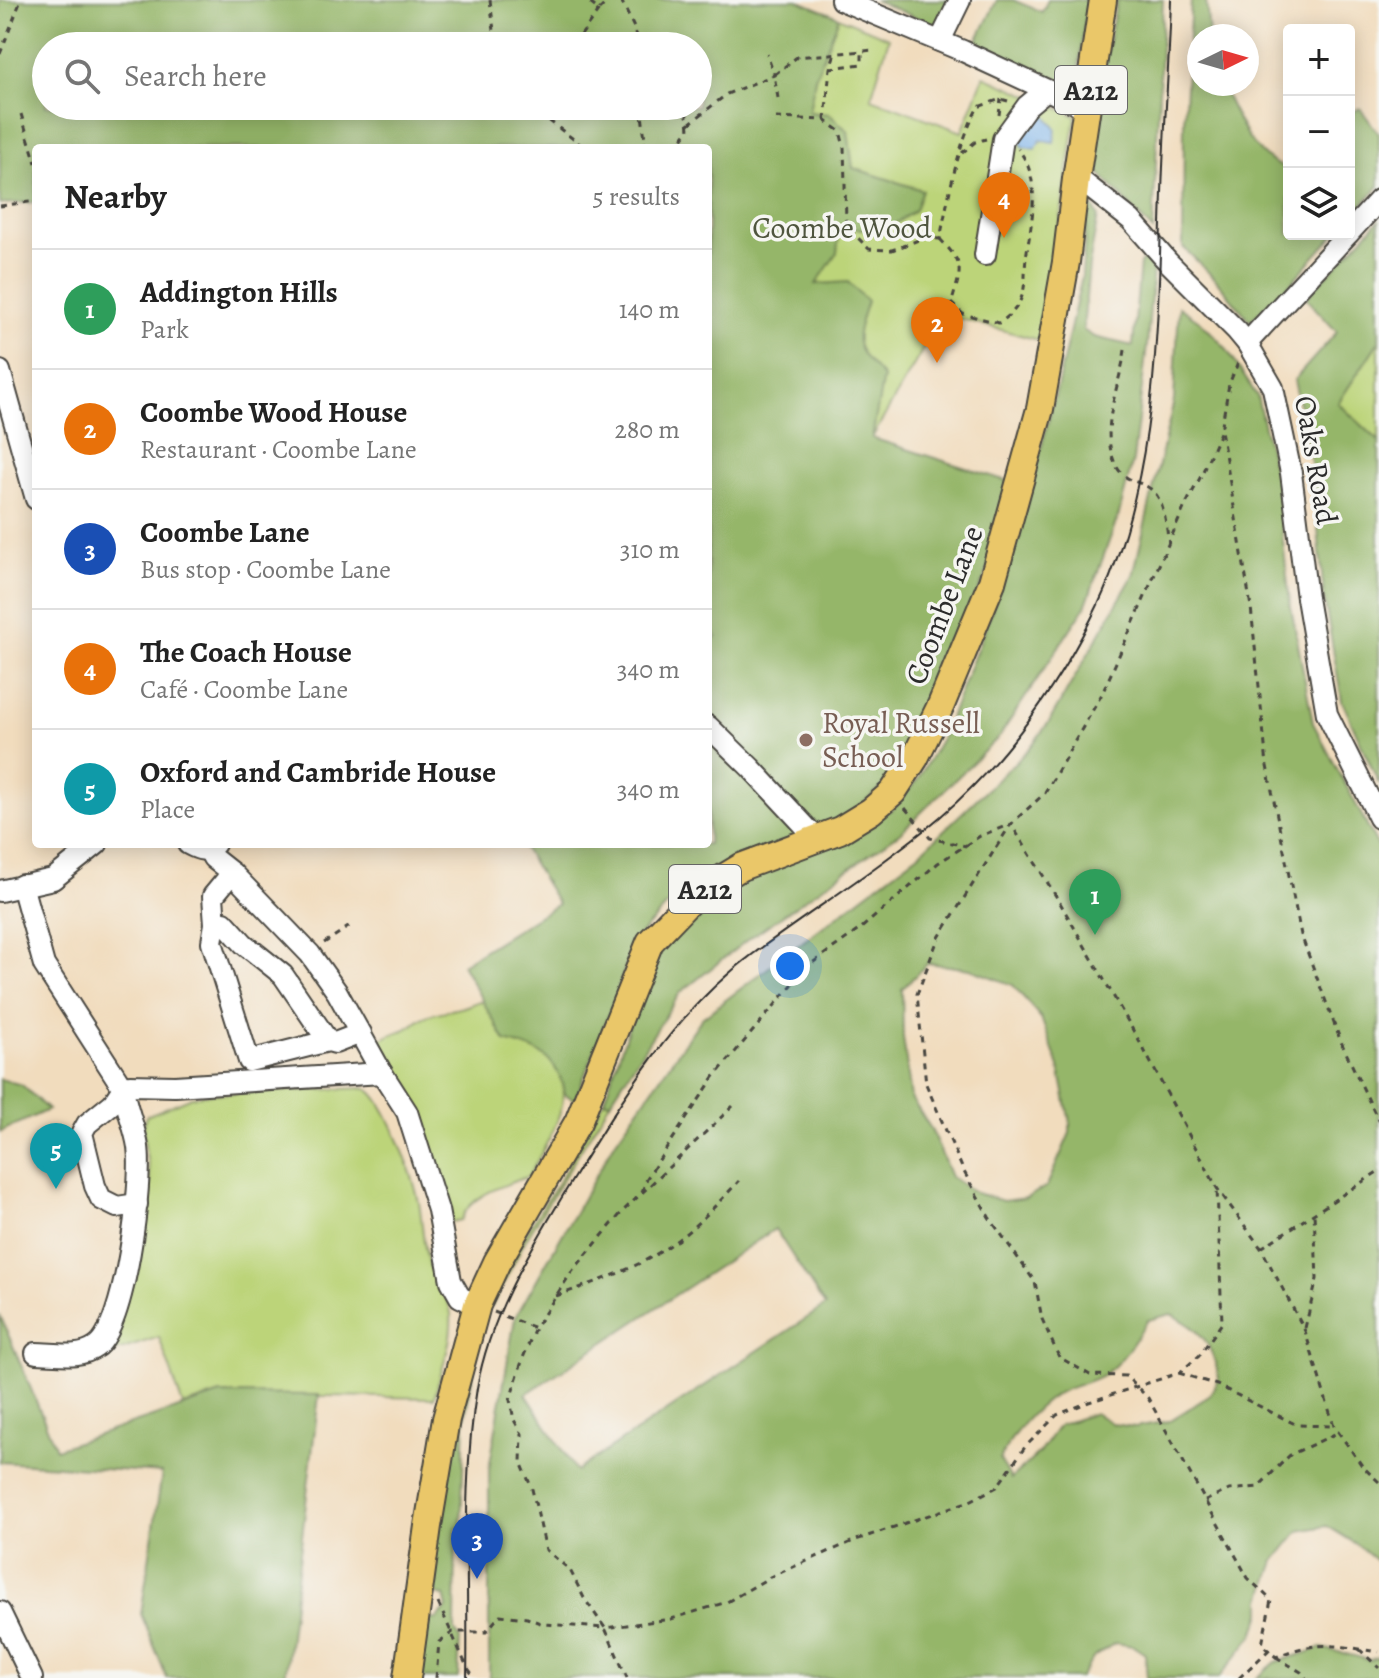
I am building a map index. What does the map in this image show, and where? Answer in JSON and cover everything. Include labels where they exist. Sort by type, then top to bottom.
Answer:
[{"type":"main road","name":"A212","points":[[1076,179],[1103,0]]},
{"type":"main road","name":"Coombe Lane","points":[[407,1678],[446,1419],[477,1305],[497,1262],[578,1122],[650,942],[695,895],[741,867],[818,840],[847,826],[893,792],[915,758],[941,705],[992,582],[1040,409],[1066,262],[1076,179]]},
{"type":"street","points":[[841,0],[940,41],[1088,109]]},
{"type":"street","points":[[940,41],[960,0]]},
{"type":"street","points":[[985,255],[1003,139],[1027,106],[1045,91]]},
{"type":"street","name":"Oaks Road","points":[[1076,179],[1131,220],[1247,343],[1273,388],[1291,473],[1307,598],[1327,714],[1379,818]]},
{"type":"street","points":[[1355,226],[1379,200]]},
{"type":"street","points":[[1247,343],[1342,240]]},
{"type":"street","points":[[0,371],[8,429],[32,489]]},
{"type":"street","points":[[712,730],[818,840]]},
{"type":"street","points":[[0,891],[53,879],[92,848]]},
{"type":"street","points":[[212,848],[213,858],[232,873],[310,954],[337,992],[401,1102],[416,1135],[438,1210],[451,1281],[460,1297],[477,1305]]},
{"type":"street","points":[[232,873],[213,896],[215,924],[212,942],[249,1061],[328,1041],[335,1043],[361,1033]]},
{"type":"street","points":[[22,885],[44,965],[123,1088],[138,1147],[133,1246],[109,1331],[97,1347],[79,1354],[36,1353]]},
{"type":"street","points":[[215,924],[224,922],[244,944],[283,975],[328,1041]]},
{"type":"street","points":[[137,1204],[117,1207],[101,1199],[82,1136],[87,1124],[113,1103],[123,1088],[130,1085],[175,1086],[382,1073]]},
{"type":"street","points":[[0,1612],[32,1678]]},
{"type":"path","points":[[0,54],[21,0]]},
{"type":"path","points":[[490,0],[494,32]]},
{"type":"path","points":[[586,0],[599,10]]},
{"type":"path","points":[[583,32],[609,0]]},
{"type":"path","points":[[621,0],[635,32]]},
{"type":"path","points":[[830,68],[862,64],[862,50]]},
{"type":"path","points":[[712,106],[727,94],[774,75],[797,57],[874,50]]},
{"type":"path","points":[[825,120],[830,68],[835,53]]},
{"type":"path","points":[[767,54],[778,98]]},
{"type":"path","points":[[940,239],[954,174],[978,107],[1001,99],[1027,106]]},
{"type":"path","points":[[21,114],[32,150]]},
{"type":"path","points":[[776,118],[825,120],[840,131],[844,147],[846,222],[869,249],[892,250],[924,238],[940,239],[959,260],[960,268],[947,308]]},
{"type":"path","points":[[548,120],[580,144]]},
{"type":"path","points":[[643,120],[646,144]]},
{"type":"path","points":[[678,144],[689,130],[687,120]]},
{"type":"path","points":[[689,124],[694,120]]},
{"type":"path","points":[[951,303],[963,314],[999,323],[1010,315],[1020,302],[1026,281],[1025,261],[1031,234],[1034,193],[1030,166],[1020,150],[1003,139],[993,138],[975,142],[962,153]]},
{"type":"path","points":[[0,206],[32,202]]},
{"type":"path","points":[[1247,343],[1229,384],[1221,430],[1102,694],[1045,793],[1011,824],[938,939],[917,994],[926,1084],[963,1170],[989,1217],[1035,1282],[1042,1319],[1059,1357],[1090,1375],[1126,1376],[1148,1398],[1248,1578],[1271,1600],[1262,1645],[1306,1678]]},
{"type":"path","points":[[1125,350],[1109,435],[1114,462],[1125,477],[1149,487],[1155,493],[1163,511],[1169,543]]},
{"type":"path","points":[[1221,430],[1251,607],[1267,766],[1301,935],[1341,1042],[1379,1122]]},
{"type":"path","points":[[893,792],[930,838],[967,846]]},
{"type":"path","points":[[641,1195],[647,1178],[714,1077],[808,966],[860,929],[938,863],[980,836],[1011,824]]},
{"type":"path","points":[[1011,824],[1142,1046],[1217,1188],[1261,1248],[1305,1331],[1334,1426],[1363,1467],[1379,1482]]},
{"type":"path","points":[[627,1678],[605,1628],[584,1598],[570,1570],[546,1550],[532,1489],[521,1462],[522,1434],[514,1420],[510,1400],[535,1328],[591,1248],[733,1106]]},
{"type":"path","points":[[1261,1248],[1379,1171]]},
{"type":"path","points":[[555,1296],[617,1275],[674,1243],[707,1215],[739,1181]]},
{"type":"path","points":[[436,1678],[439,1642],[453,1632],[486,1632],[500,1615],[527,1618],[543,1624],[605,1628],[671,1619],[727,1602],[770,1577],[841,1546],[970,1501],[997,1487],[1025,1447],[1057,1415],[1179,1373],[1199,1356],[1222,1323],[1217,1188]]},
{"type":"path","points":[[1305,1331],[1317,1279],[1314,1213]]},
{"type":"path","points":[[477,1305],[535,1328]]},
{"type":"path","points":[[1179,1373],[1217,1385],[1297,1425],[1334,1426]]},
{"type":"path","points":[[1205,1501],[1229,1490],[1258,1487],[1290,1455],[1339,1432]]},
{"type":"path","points":[[464,1527],[464,1523],[483,1523],[483,1526]]},
{"type":"path","points":[[434,1601],[442,1607],[467,1667],[475,1678]]},
{"type":"path","points":[[1276,1657],[1323,1643],[1379,1652]]},
{"type":"path","points":[[1359,1649],[1379,1668]]},
{"type":"path","points":[[1239,1678],[1269,1650]]},
{"type":"green space","points":[[0,0],[797,0],[839,17],[815,78],[809,112],[829,114],[848,131],[853,168],[922,190],[915,210],[883,232],[840,226],[837,253],[816,284],[848,282],[867,301],[858,343],[865,357],[883,377],[872,438],[1010,482],[986,574],[914,739],[885,785],[848,816],[715,868],[675,897],[634,941],[575,1100],[565,1094],[557,1071],[545,1057],[505,1041],[462,964],[558,904],[523,848],[712,848],[712,639],[717,637],[712,631],[712,144],[32,144],[32,202],[0,204]]},
{"type":"green space","name":"Coombe Wood","points":[[426,0],[797,0],[889,38],[871,98],[962,132],[984,76],[1076,116],[1042,341],[943,314],[872,438],[925,698],[712,158],[712,144],[707,144],[701,120],[712,120],[712,32],[615,32]]},
{"type":"green space","points":[[874,0],[949,0],[936,26]]},
{"type":"green space","points":[[997,0],[1013,0],[1042,12],[1048,0],[1087,0],[1076,91],[975,45]]},
{"type":"green space","points":[[1117,0],[1163,0],[1153,231],[1092,165],[1105,60]]},
{"type":"green space","points":[[1191,0],[1206,0],[1208,24],[1190,24]]},
{"type":"green space","points":[[1187,70],[1187,96],[1226,96],[1255,146],[1283,167],[1283,240],[1330,240],[1291,283],[1250,321],[1183,247]]},
{"type":"green space","points":[[1360,108],[1379,134],[1379,186],[1355,212],[1355,168],[1355,111]]},
{"type":"green space","points":[[1088,196],[1098,216],[1089,265],[1083,330],[1094,337],[1133,346],[1140,263],[1154,254],[1133,460],[1119,514],[1085,607],[999,737],[901,832],[747,940],[680,993],[610,1102],[604,1100],[647,973],[663,942],[706,902],[745,879],[893,809],[916,782],[943,735],[1017,540],[1057,388],[1082,276]]},
{"type":"green space","points":[[1379,220],[1379,341],[1338,403],[1379,441],[1379,784],[1342,701],[1324,597],[1313,472],[1294,380],[1337,332],[1306,298]]},
{"type":"green space","points":[[1179,307],[1201,322],[1225,347],[1257,396],[1276,480],[1290,602],[1313,723],[1379,848],[1379,1563],[1327,1526],[1299,1531],[1275,1561],[1254,1634],[1219,1678],[1147,1678],[1145,1654],[1133,1646],[1115,1643],[1094,1657],[1080,1678],[489,1678],[489,1469],[515,1318],[615,1142],[702,1018],[920,853],[1029,749],[1049,722],[1133,576],[1174,400]],"holes":[[[928,963],[970,969],[1013,985],[1041,1018],[1059,1067],[1070,1133],[1047,1186],[1026,1198],[1003,1201],[976,1193],[951,1177],[931,1129],[911,1098],[903,1037],[902,989]],[[775,1229],[825,1306],[576,1471],[526,1394]],[[1171,1314],[1191,1326],[1204,1339],[1219,1378],[1209,1396],[1169,1421],[1135,1427],[1113,1424],[1095,1413],[1059,1425],[1039,1453],[1011,1479],[1000,1460],[1023,1424],[1055,1395],[1100,1377],[1112,1368],[1148,1320]]]},
{"type":"green space","points":[[1379,341],[1379,441],[1338,403]]},
{"type":"green space","points":[[484,1002],[505,1041],[536,1049],[553,1061],[561,1076],[564,1092],[555,1127],[529,1176],[480,1197],[461,1220],[451,1222],[429,1141],[414,1102],[379,1041],[426,1016]]},
{"type":"green space","points":[[0,1079],[22,1085],[48,1110],[0,1132]]},
{"type":"green space","points":[[366,1088],[382,1107],[406,1159],[419,1203],[427,1257],[450,1307],[448,1346],[434,1398],[221,1394],[183,1406],[159,1337],[99,1357],[143,1236],[150,1195],[144,1134],[146,1116],[192,1097],[210,1094]]},
{"type":"green space","points":[[604,1100],[610,1102],[526,1239],[492,1306],[488,1304],[501,1272],[560,1179]]},
{"type":"green space","points":[[0,1315],[56,1449],[221,1394],[319,1395],[285,1678],[167,1678],[141,1614],[162,1473],[0,1462]]},
{"type":"green space","points":[[476,1355],[465,1418],[461,1527],[456,1528],[455,1631],[460,1638],[458,1678],[414,1678],[422,1620],[437,1619],[447,1608],[444,1596],[428,1592],[451,1436]]},
{"type":"green space","points":[[1322,1648],[1370,1660],[1379,1657],[1379,1678],[1257,1678],[1276,1662]]},
{"type":"water","points":[[1034,109],[1045,114],[1056,129],[1054,142],[1041,140],[1035,149],[1023,147],[1019,139]]},
{"type":"tram line","points":[[467,1678],[467,1496],[477,1388],[501,1309],[540,1235],[628,1092],[697,1004],[753,954],[940,817],[1006,750],[1043,700],[1076,646],[1113,569],[1130,518],[1150,410],[1158,301],[1171,0]]},
{"type":"place","name":"The Coach House","points":[[1004,238]]},
{"type":"place","name":"Coombe Wood House","points":[[937,363]]},
{"type":"place","name":"Royal Russell School","points":[[806,740]]},
{"type":"place","name":"Addington Hills","points":[[1095,935]]},
{"type":"place","name":"Oxford and Cambride House","points":[[56,1189]]},
{"type":"place","name":"Coombe Lane","points":[[477,1579]]}]
